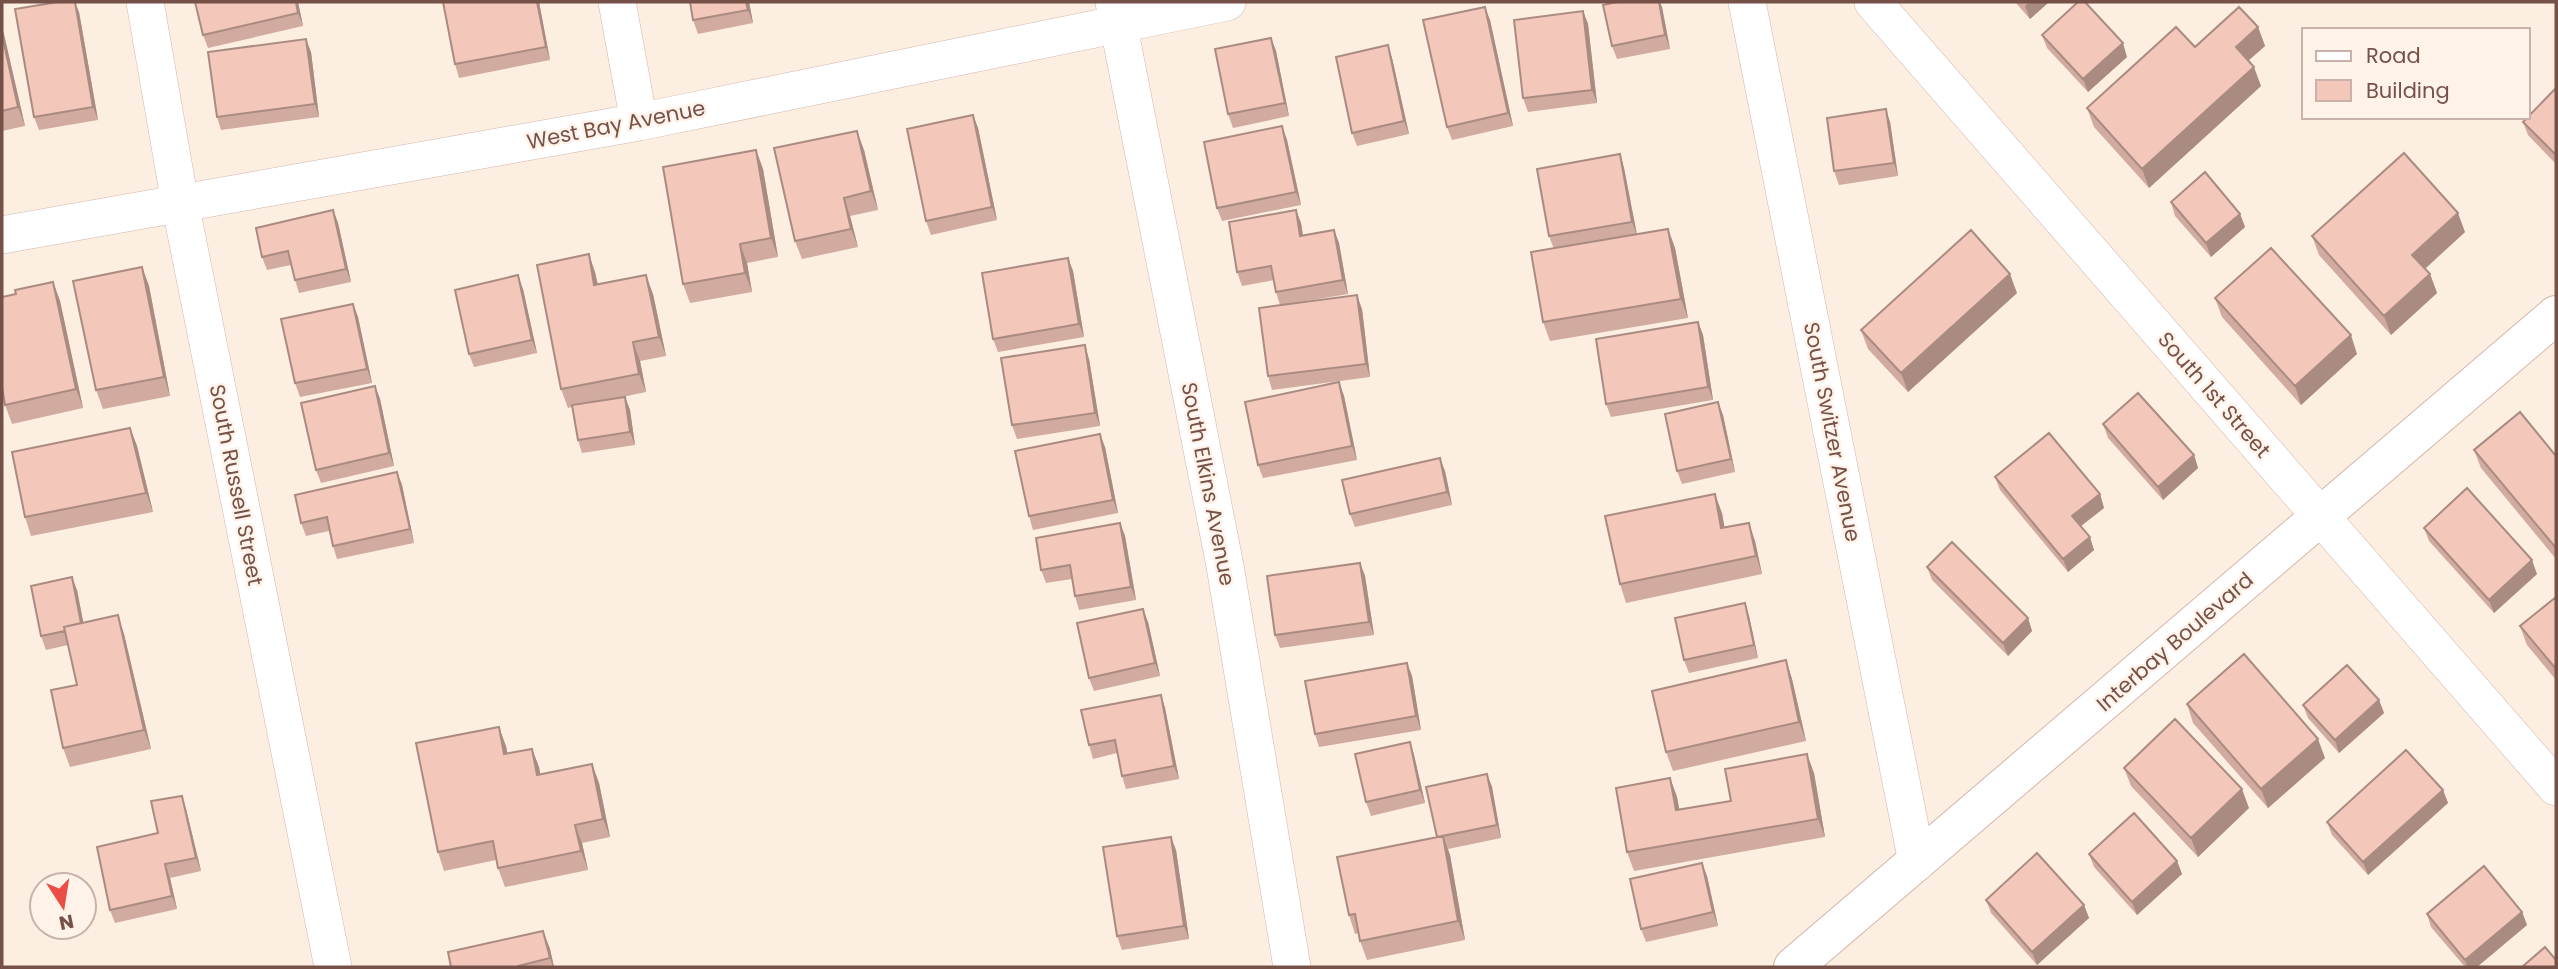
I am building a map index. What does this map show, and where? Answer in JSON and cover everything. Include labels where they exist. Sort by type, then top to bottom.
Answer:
[{"type":"street","name":"South Russell Street","points":[[145,2],[180,203],[333,967]]},
{"type":"street","points":[[617,2],[639,122]]},
{"type":"street","name":"West Bay Avenue","points":[[2,235],[639,122],[1116,12],[1227,2]]},
{"type":"street","name":"South Switzer Avenue","points":[[1747,2],[1917,862]]},
{"type":"street","name":"South 1st Street","points":[[1873,2],[2556,787]]},
{"type":"street","name":"South Elkins Avenue","points":[[1116,12],[1224,566],[1292,967]]},
{"type":"street","name":"Interbay Boulevard","points":[[1793,967],[2556,315]]},
{"type":"building","points":[[75,2],[93,107],[34,117],[15,9]]},
{"type":"building","points":[[195,2],[296,2],[298,13],[203,35]]},
{"type":"building","points":[[443,2],[537,2],[546,47],[455,64]]},
{"type":"building","points":[[690,2],[746,2],[748,10],[693,20]]},
{"type":"building","points":[[1617,2],[1659,2],[1665,35],[1612,46],[1603,5]]},
{"type":"building","points":[[2078,2],[2085,2],[2123,43],[2083,79],[2042,35]]},
{"type":"building","points":[[1485,7],[1508,113],[1447,127],[1423,20]]},
{"type":"building","points":[[2239,7],[2258,27],[2236,47],[2254,67],[2142,169],[2087,108],[2176,27],[2195,47]]},
{"type":"building","points":[[1583,11],[1592,90],[1523,98],[1514,20]]},
{"type":"building","points":[[2,35],[18,107],[2,111]]},
{"type":"building","points":[[1271,38],[1285,103],[1228,114],[1215,49]]},
{"type":"building","points":[[306,39],[315,104],[217,117],[208,52]]},
{"type":"building","points":[[1388,45],[1404,121],[1352,133],[1336,57]]},
{"type":"building","points":[[2556,90],[2556,155],[2523,122],[2530,119],[2530,115]]},
{"type":"building","points":[[1886,109],[1894,163],[1834,171],[1827,118]]},
{"type":"building","points":[[973,115],[992,207],[926,221],[907,129]]},
{"type":"building","points":[[1282,126],[1296,192],[1217,208],[1204,142]]},
{"type":"building","points":[[857,131],[871,191],[844,198],[851,229],[795,241],[774,148]]},
{"type":"building","points":[[756,150],[771,238],[740,244],[745,273],[683,284],[663,167]]},
{"type":"building","points":[[2404,153],[2458,213],[2412,255],[2430,274],[2384,316],[2312,236]]},
{"type":"building","points":[[1620,154],[1632,222],[1549,236],[1537,169]]},
{"type":"building","points":[[2205,172],[2240,214],[2206,243],[2171,202]]},
{"type":"building","points":[[333,210],[346,269],[295,280],[288,251],[262,257],[256,228]]},
{"type":"building","points":[[1296,210],[1300,236],[1334,230],[1343,280],[1276,292],[1271,266],[1237,272],[1229,222]]},
{"type":"building","points":[[1668,229],[1681,299],[1543,322],[1531,252]]},
{"type":"building","points":[[1971,230],[2010,274],[1901,373],[1861,330]]},
{"type":"building","points":[[2271,248],[2351,335],[2295,386],[2215,298]]},
{"type":"building","points":[[589,254],[594,285],[646,275],[659,337],[633,342],[639,374],[561,389],[537,265]]},
{"type":"building","points":[[1068,258],[1079,324],[993,339],[982,273]]},
{"type":"building","points":[[142,267],[164,377],[96,390],[73,281]]},
{"type":"building","points":[[518,275],[532,340],[469,354],[455,290]]},
{"type":"building","points":[[53,282],[76,389],[5,405],[2,387],[2,297],[16,294],[15,290]]},
{"type":"building","points":[[1357,295],[1366,364],[1268,376],[1259,308]]},
{"type":"building","points":[[353,304],[367,369],[295,383],[281,319]]},
{"type":"building","points":[[1698,322],[1708,387],[1606,404],[1596,339]]},
{"type":"building","points":[[1085,345],[1095,413],[1012,425],[1001,358]]},
{"type":"building","points":[[1339,382],[1352,446],[1258,465],[1245,402]]},
{"type":"building","points":[[375,386],[389,453],[316,470],[301,403]]},
{"type":"building","points":[[2138,393],[2194,455],[2158,487],[2103,424]]},
{"type":"building","points":[[625,397],[630,432],[578,440],[572,405]]},
{"type":"building","points":[[1718,402],[1731,459],[1677,471],[1665,414]]},
{"type":"building","points":[[2520,412],[2556,456],[2556,548],[2474,450]]},
{"type":"building","points":[[130,428],[146,493],[25,517],[12,452]]},
{"type":"building","points":[[2049,433],[2100,494],[2072,516],[2090,537],[2063,559],[1995,477]]},
{"type":"building","points":[[1100,434],[1113,500],[1029,516],[1015,451]]},
{"type":"building","points":[[1440,458],[1447,492],[1350,514],[1342,480]]},
{"type":"building","points":[[397,472],[410,529],[333,546],[327,517],[301,523],[295,495]]},
{"type":"building","points":[[2467,488],[2532,560],[2489,600],[2424,528]]},
{"type":"building","points":[[1715,494],[1721,528],[1749,523],[1756,556],[1620,584],[1605,516]]},
{"type":"building","points":[[1120,523],[1131,587],[1075,596],[1070,565],[1041,570],[1036,538]]},
{"type":"building","points":[[1952,542],[2028,618],[2003,643],[1927,567]]},
{"type":"building","points":[[1360,563],[1369,622],[1275,635],[1267,576]]},
{"type":"building","points":[[72,577],[81,623],[64,627],[65,631],[41,636],[31,586]]},
{"type":"building","points":[[2556,597],[2556,669],[2520,626]]},
{"type":"building","points":[[1745,603],[1754,645],[1684,660],[1675,618]]},
{"type":"building","points":[[1143,609],[1155,663],[1089,678],[1077,623]]},
{"type":"building","points":[[118,615],[144,730],[63,748],[51,690],[77,685],[64,627]]},
{"type":"building","points":[[2244,654],[2318,739],[2261,789],[2187,704]]},
{"type":"building","points":[[1786,660],[1799,722],[1666,752],[1652,691]]},
{"type":"building","points":[[1407,663],[1416,716],[1315,734],[1305,681]]},
{"type":"building","points":[[2347,665],[2379,700],[2335,740],[2303,705]]},
{"type":"building","points":[[1161,695],[1174,766],[1122,776],[1115,740],[1089,745],[1081,710]]},
{"type":"building","points":[[2175,719],[2242,789],[2191,838],[2124,768]]},
{"type":"building","points":[[499,727],[504,754],[532,749],[537,775],[592,764],[603,819],[575,825],[581,851],[498,868],[493,841],[438,852],[416,743]]},
{"type":"building","points":[[1410,742],[1420,790],[1366,802],[1355,754]]},
{"type":"building","points":[[2406,750],[2443,790],[2363,862],[2327,822]]},
{"type":"building","points":[[1807,754],[1818,819],[1627,852],[1616,788],[1670,778],[1676,810],[1731,801],[1725,769]]},
{"type":"building","points":[[1487,774],[1497,825],[1437,837],[1426,787]]},
{"type":"building","points":[[182,796],[196,858],[165,864],[172,896],[110,910],[97,847],[158,833],[151,801]]},
{"type":"building","points":[[2134,813],[2177,861],[2132,902],[2089,854]]},
{"type":"building","points":[[1443,836],[1458,921],[1360,941],[1355,914],[1349,915],[1337,857]]},
{"type":"building","points":[[1171,837],[1184,926],[1117,936],[1103,847]]},
{"type":"building","points":[[2037,853],[2084,905],[2032,952],[1986,900]]},
{"type":"building","points":[[1702,863],[1713,912],[1641,929],[1630,879]]},
{"type":"building","points":[[2484,866],[2522,912],[2465,960],[2427,914]]},
{"type":"building","points":[[543,931],[550,958],[518,967],[451,967],[448,952]]},
{"type":"building","points":[[2545,947],[2556,960],[2556,967],[2522,967]]}]
